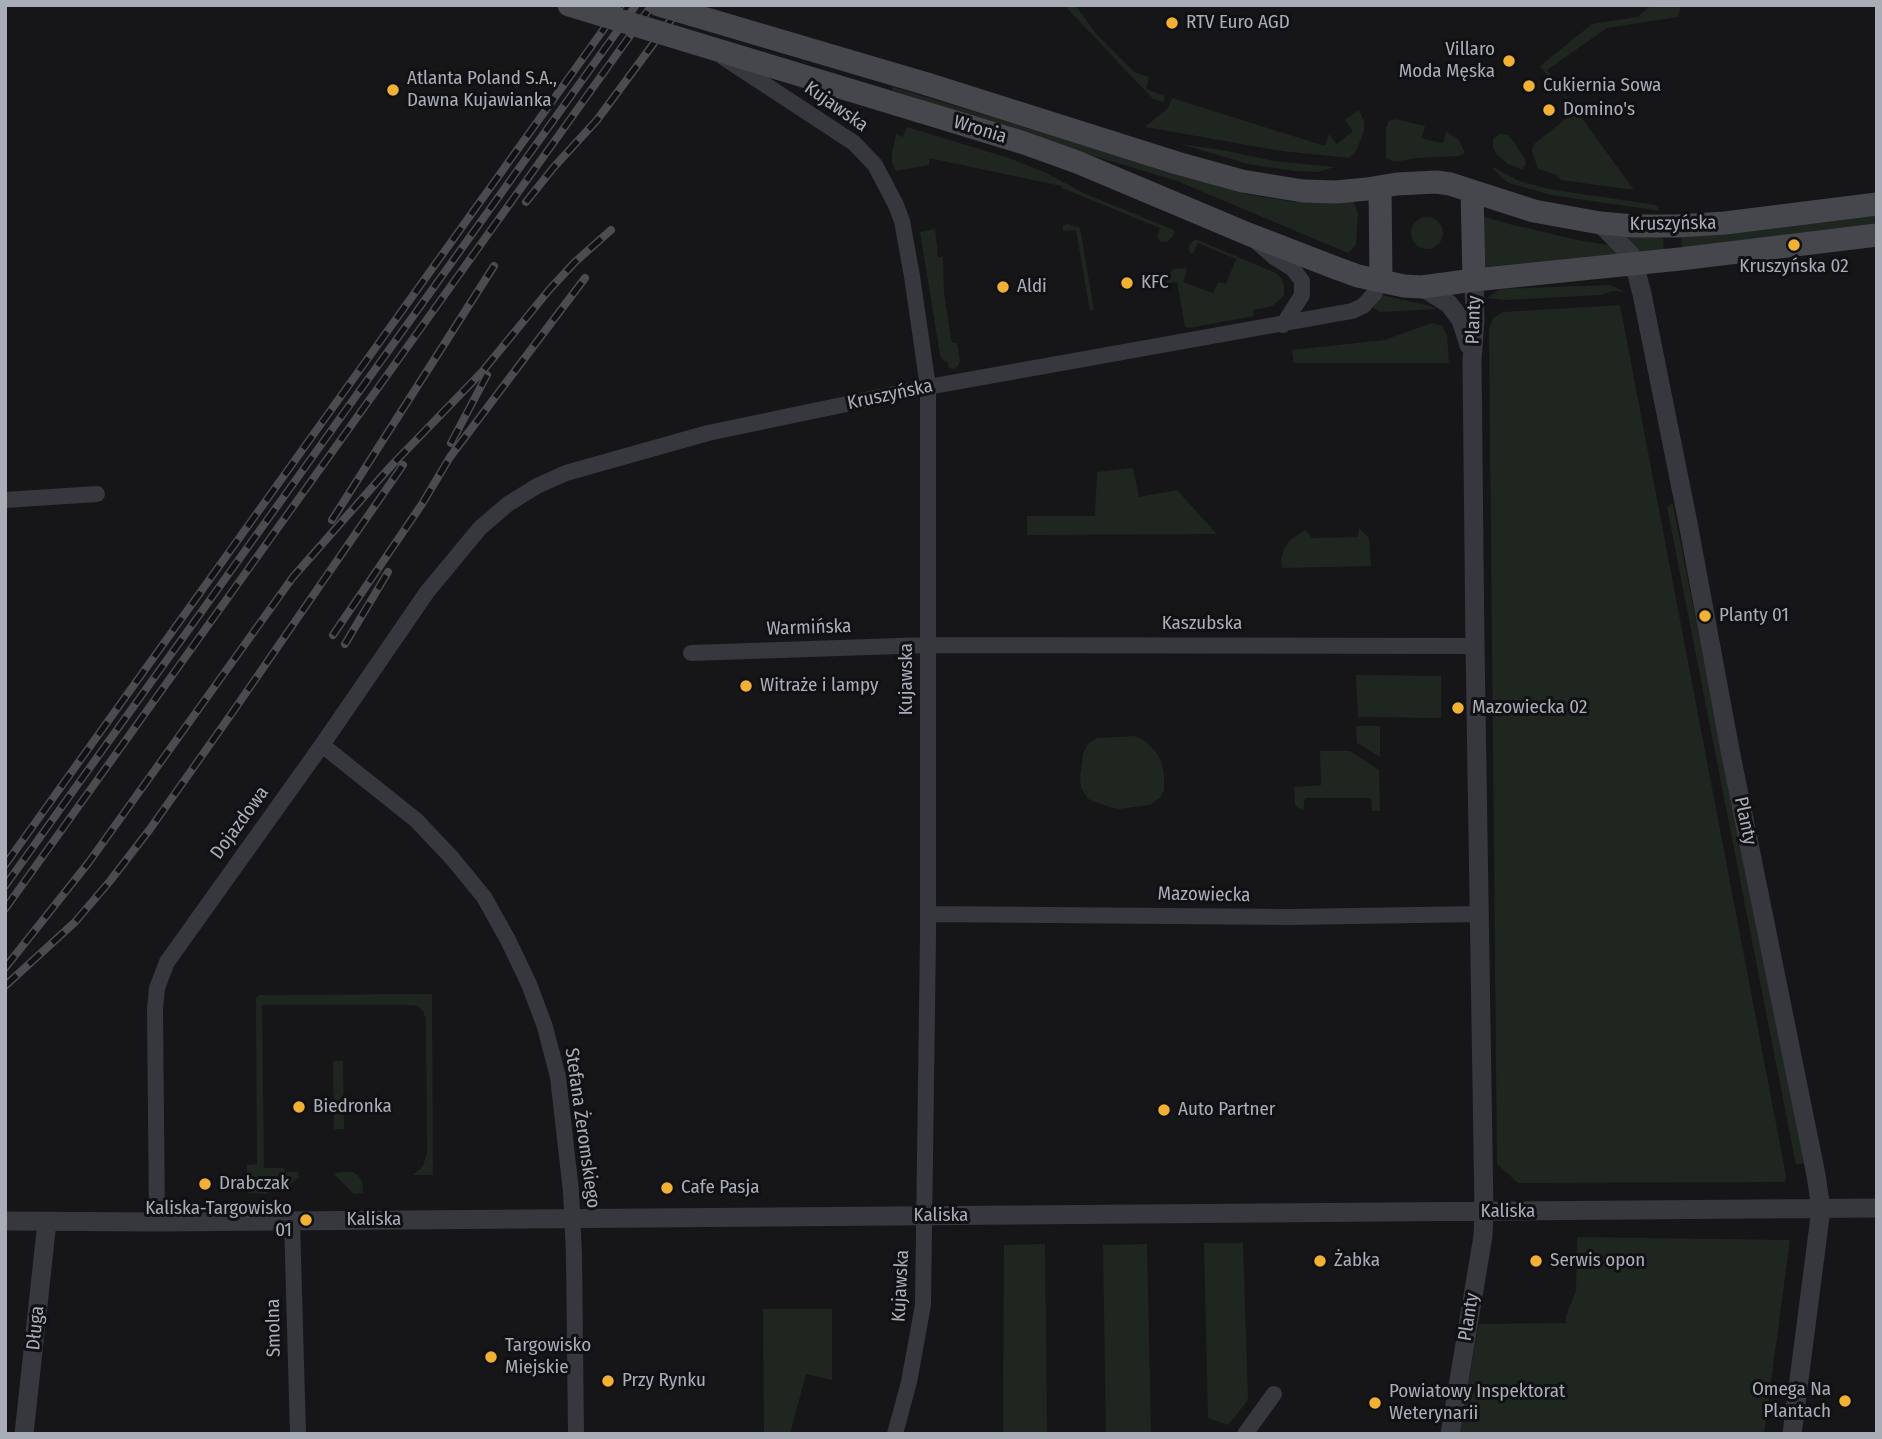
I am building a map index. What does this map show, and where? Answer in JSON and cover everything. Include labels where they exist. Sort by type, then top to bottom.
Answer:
[{"type":"main road","name":"Wronia","points":[[569,5],[1024,143],[1336,268],[1381,281],[1422,287]]},
{"type":"main road","name":"Wronia","points":[[659,5],[1242,181],[1303,191],[1336,192],[1436,182],[1472,191]]},
{"type":"main road","points":[[1380,187],[1381,281]]},
{"type":"main road","points":[[1472,191],[1474,279]]},
{"type":"main road","name":"Kruszyńska","points":[[1472,191],[1534,211],[1634,226],[1725,223],[1877,204]]},
{"type":"main road","name":"Kruszyńska","points":[[1422,287],[1877,235]]},
{"type":"street","name":"Kujawska","points":[[682,30],[854,143],[875,165],[902,221],[912,276],[928,387],[925,1216],[920,1327],[895,1434]]},
{"type":"street","name":"Planty","points":[[1600,223],[1630,254],[1634,263],[1821,1209],[1792,1434]]},
{"type":"street","points":[[1248,234],[1273,257],[1293,269],[1302,281],[1302,295],[1283,325]]},
{"type":"street","name":"Planty","points":[[1450,1434],[1483,1237],[1484,1211],[1475,646],[1472,360],[1474,279]]},
{"type":"street","name":"Kruszyńska","points":[[508,504],[566,472],[708,433],[928,387],[1333,316],[1363,306],[1381,281]]},
{"type":"street","name":"Planty","points":[[1422,287],[1449,304],[1461,320],[1472,360]]},
{"type":"street","points":[[5,500],[96,494]]},
{"type":"street","name":"Dojazdowa","points":[[157,1222],[157,988],[167,962],[427,592],[480,528],[508,504]]},
{"type":"street","name":"Kaszubska","points":[[928,645],[1475,646]]},
{"type":"street","name":"Warmińska","points":[[691,653],[928,645]]},
{"type":"street","name":"Stefana Żeromskiego","points":[[322,745],[416,820],[484,897],[529,984],[545,1027],[558,1077],[573,1219],[576,1434]]},
{"type":"street","name":"Mazowiecka","points":[[928,914],[1290,917],[1480,914]]},
{"type":"street","name":"Kaliska","points":[[5,1222],[1877,1208]]},
{"type":"street","name":"Smolna","points":[[292,1220],[298,1434]]},
{"type":"street","name":"Długa","points":[[24,1434],[47,1222]]},
{"type":"street","points":[[1245,1434],[1274,1394]]},
{"type":"shaded area","points":[[1064,5],[1075,5],[1097,35],[1134,72],[1149,77],[1146,89],[1165,96],[1164,102],[1153,99]]},
{"type":"shaded area","points":[[1652,5],[1681,5],[1678,17],[1607,28],[1547,70],[1634,190],[1561,180],[1557,175],[1538,169],[1532,151],[1534,144],[1576,111],[1540,66],[1592,24],[1637,17]]},
{"type":"shaded area","points":[[893,87],[1245,194],[1295,202],[1354,202],[1358,213],[1356,245],[1348,253],[1177,181],[892,90]]},
{"type":"shaded area","points":[[1172,98],[1325,146],[1329,134],[1337,144],[1353,131],[1345,120],[1359,110],[1364,121],[1364,131],[1350,158],[1281,151],[1145,127],[1168,108]]},
{"type":"shaded area","points":[[1395,119],[1425,126],[1422,138],[1429,140],[1443,143],[1446,131],[1459,140],[1465,153],[1459,156],[1394,162],[1386,158],[1386,128],[1389,121]]},
{"type":"shaded area","points":[[907,127],[1009,158],[1044,172],[1088,195],[1174,230],[1174,235],[1167,242],[1161,242],[1157,237],[1160,228],[1061,186],[929,158],[929,165],[896,171],[892,154],[896,134],[903,137]]},
{"type":"shaded area","points":[[1499,134],[1508,135],[1514,142],[1525,159],[1523,169],[1508,164],[1496,154],[1493,139]]},
{"type":"shaded area","points":[[1181,144],[1274,161],[1335,167],[1318,172],[1248,164]]},
{"type":"shaded area","points":[[1491,166],[1519,181],[1549,189],[1656,205],[1660,211],[1551,195],[1509,183]]},
{"type":"shaded area","points":[[1877,215],[1877,226],[1682,248],[1681,237]]},
{"type":"shaded area","points":[[1482,216],[1609,245],[1620,255],[1481,267]]},
{"type":"shaded area","points":[[1427,217],[1438,222],[1443,233],[1438,244],[1427,249],[1416,244],[1411,233],[1416,222]]},
{"type":"shaded area","points":[[1067,224],[1080,228],[1094,310],[1090,311],[1076,230],[1063,231],[1063,226]]},
{"type":"shaded area","points":[[935,229],[938,257],[943,257],[944,292],[951,339],[953,343],[957,343],[960,361],[954,369],[949,368],[940,355],[920,232]]},
{"type":"shaded area","points":[[1624,236],[1663,237],[1664,250],[1639,253]]},
{"type":"shaded area","points":[[1195,239],[1276,273],[1284,285],[1282,298],[1272,306],[1253,310],[1254,316],[1185,327],[1177,282],[1165,282],[1173,269],[1185,268],[1187,270],[1183,282],[1213,293],[1218,282],[1226,284],[1236,259],[1198,243],[1192,254],[1189,246]]},
{"type":"shaded area","points":[[1610,285],[1625,292],[1504,300],[1487,298],[1501,289]]},
{"type":"shaded area","points":[[1382,295],[1437,309],[1380,312],[1373,308]]},
{"type":"shaded area","points":[[1620,305],[1785,1182],[1518,1183],[1497,1164],[1489,330],[1493,318],[1503,312]]},
{"type":"shaded area","points":[[1432,323],[1442,326],[1447,335],[1449,363],[1294,363],[1292,350],[1384,340]]},
{"type":"shaded area","points":[[1133,468],[1139,497],[1177,490],[1217,534],[1027,535],[1027,516],[1095,516],[1097,472]]},
{"type":"shaded area","points":[[1672,503],[1804,1163],[1796,1165],[1667,507]]},
{"type":"shaded area","points":[[1359,528],[1369,538],[1371,566],[1282,568],[1284,549],[1290,540],[1305,530],[1312,538],[1358,537]]},
{"type":"shaded area","points":[[1356,675],[1441,676],[1441,718],[1358,717]]},
{"type":"shaded area","points":[[1356,726],[1380,726],[1380,757],[1357,743]]},
{"type":"shaded area","points":[[1135,736],[1156,752],[1162,763],[1164,790],[1161,797],[1150,805],[1119,809],[1088,799],[1081,788],[1080,776],[1083,753],[1089,743],[1097,738]]},
{"type":"shaded area","points":[[1320,751],[1350,751],[1379,770],[1380,811],[1372,811],[1371,798],[1305,798],[1303,810],[1298,808],[1295,804],[1294,787],[1321,785]]},
{"type":"shaded area","points":[[432,994],[433,1175],[413,1175],[423,1166],[427,1153],[426,1019],[418,1006],[262,1005],[264,1168],[284,1168],[285,1172],[298,1172],[299,1177],[284,1189],[266,1194],[247,1193],[247,1165],[257,1164],[256,998],[259,995]]},
{"type":"shaded area","points":[[333,1061],[343,1061],[344,1129],[334,1129]]},
{"type":"shaded area","points":[[340,1172],[358,1175],[363,1193],[354,1194],[334,1174]]},
{"type":"shaded area","points":[[1577,1237],[1790,1240],[1764,1434],[1459,1434],[1479,1324],[1566,1323],[1576,1291]]},
{"type":"shaded area","points":[[1204,1243],[1243,1243],[1248,1400],[1228,1425],[1208,1418]]},
{"type":"shaded area","points":[[1045,1244],[1047,1434],[1008,1434],[1003,1431],[1004,1245]]},
{"type":"shaded area","points":[[1147,1244],[1151,1434],[1106,1434],[1103,1245]]},
{"type":"shaded area","points":[[763,1309],[832,1309],[832,1380],[806,1374],[790,1434],[764,1434]]},
{"type":"railway","points":[[5,865],[621,5]]},
{"type":"railway","points":[[5,886],[636,5]]},
{"type":"railway","points":[[5,909],[652,5]]},
{"type":"railway","points":[[526,202],[597,120],[682,5]]},
{"type":"railway","points":[[5,968],[89,862],[293,577],[391,466],[482,372],[549,290],[611,230]]},
{"type":"railway","points":[[332,520],[494,266]]},
{"type":"railway","points":[[333,635],[422,504],[450,457],[585,278]]},
{"type":"railway","points":[[451,443],[487,375]]},
{"type":"railway","points":[[5,986],[75,922],[150,829],[403,465]]},
{"type":"railway","points":[[345,644],[388,572]]},
{"type":"place","name":"RTV Euro AGD","points":[[1172,23]]},
{"type":"place","name":"Villaro Moda Męska","points":[[1509,61]]},
{"type":"place","name":"Cukiernia Sowa","points":[[1529,86]]},
{"type":"place","name":"Atlanta Poland S.A., Dawna Kujawianka","points":[[393,90]]},
{"type":"place","name":"Domino's","points":[[1549,110]]},
{"type":"place","name":"Kruszyńska 02","points":[[1794,245]]},
{"type":"place","name":"KFC","points":[[1127,283]]},
{"type":"place","name":"Aldi","points":[[1003,287]]},
{"type":"place","name":"Planty 01","points":[[1705,616]]},
{"type":"place","name":"Witraże i lampy","points":[[746,686]]},
{"type":"place","name":"Mazowiecka 02","points":[[1458,708]]},
{"type":"place","name":"Biedronka","points":[[299,1107]]},
{"type":"place","name":"Auto Partner","points":[[1164,1110]]},
{"type":"place","name":"Drabczak","points":[[205,1184]]},
{"type":"place","name":"Cafe Pasja","points":[[667,1188]]},
{"type":"place","name":"Kaliska-Targowisko 01","points":[[306,1220]]},
{"type":"place","name":"Żabka","points":[[1320,1261]]},
{"type":"place","name":"Serwis opon","points":[[1536,1261]]},
{"type":"place","name":"Targowisko Miejskie","points":[[491,1357]]},
{"type":"place","name":"Przy Rynku","points":[[608,1381]]},
{"type":"place","name":"Omega Na Plantach","points":[[1845,1401]]},
{"type":"place","name":"Powiatowy Inspektorat Weterynarii","points":[[1375,1403]]}]
